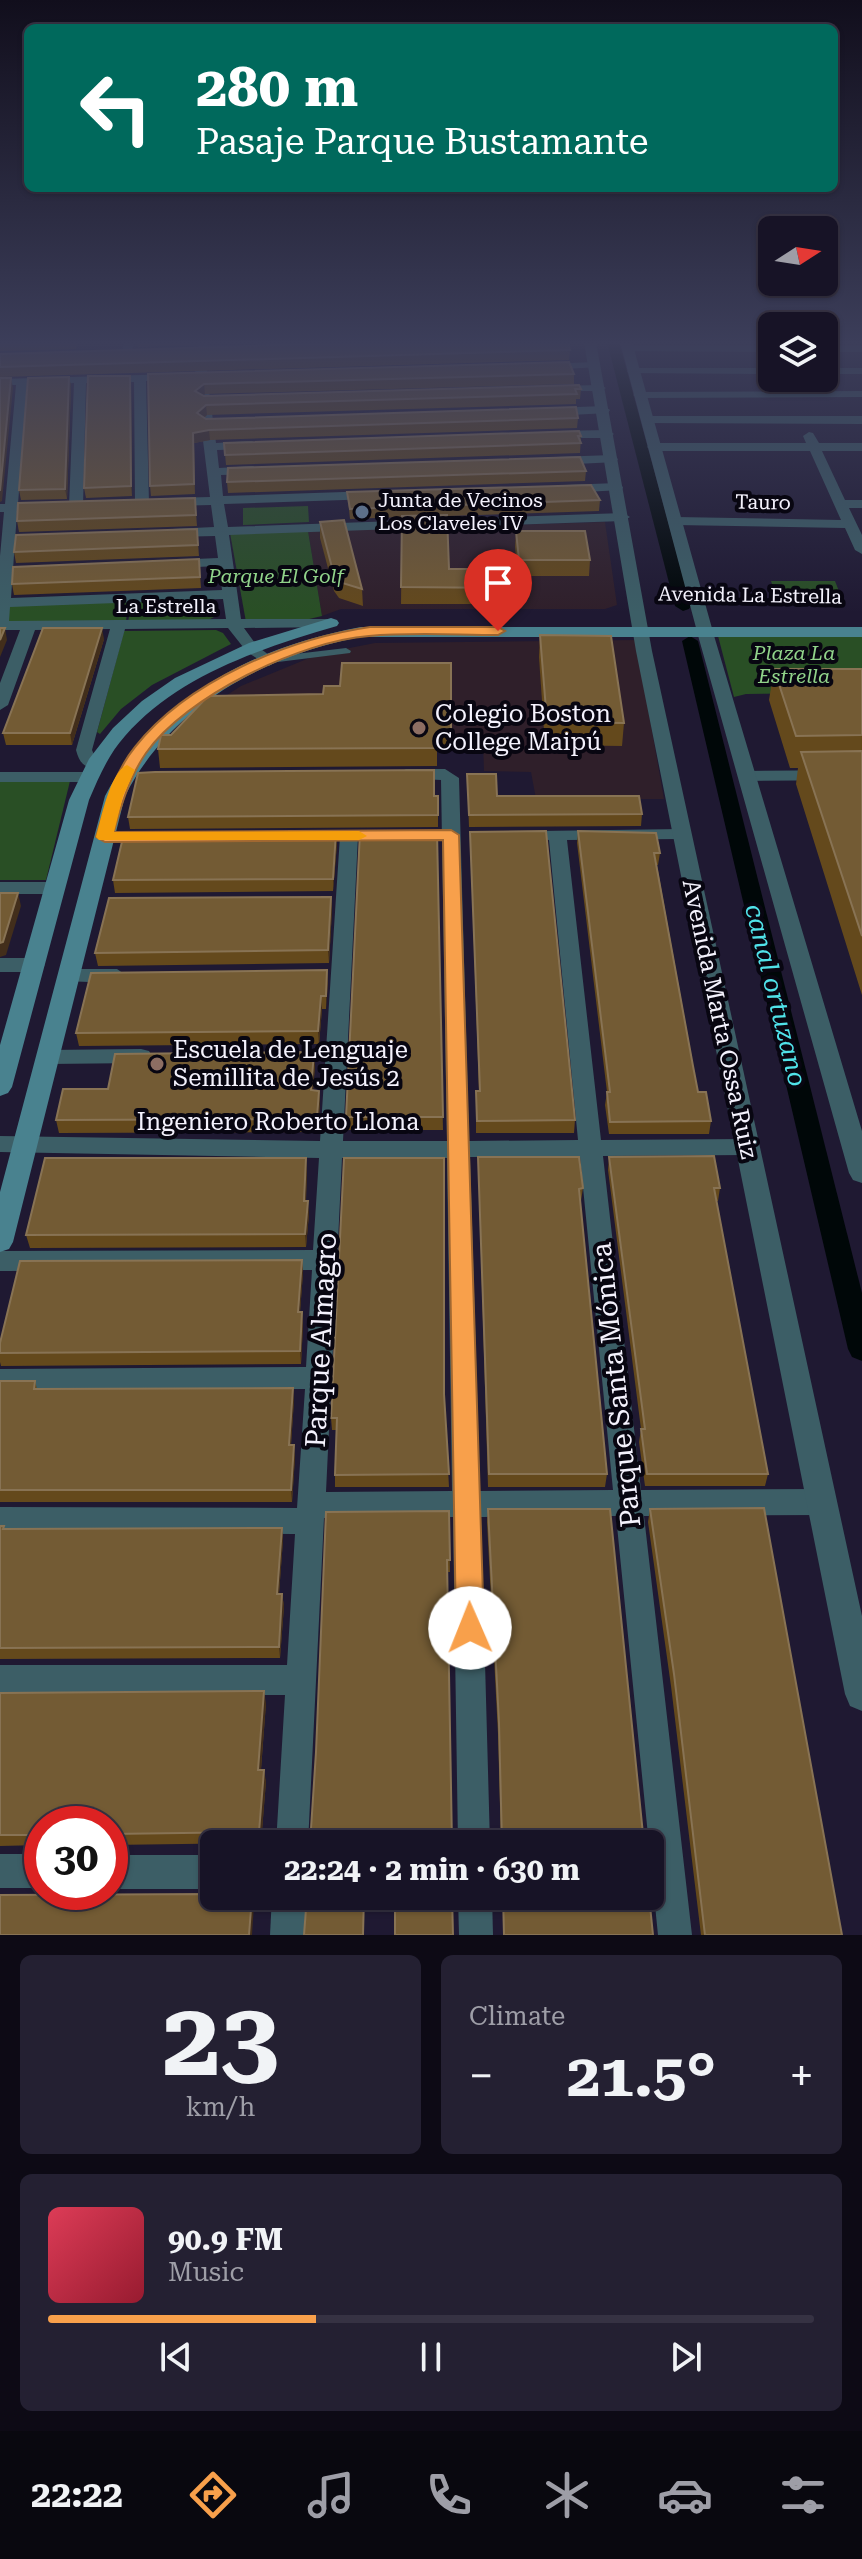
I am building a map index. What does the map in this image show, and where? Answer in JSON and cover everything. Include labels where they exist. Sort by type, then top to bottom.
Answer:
[{"type":"main road","points":[[0,1242],[69,976],[95,902],[111,837],[132,775],[149,739],[177,712],[261,655],[331,623],[384,617],[640,623]]},
{"type":"main road","name":"Avenida La Estrella","points":[[703,624],[862,619]]},
{"type":"main road","points":[[0,1087],[6,1046],[35,965],[91,771],[120,731],[151,703],[190,678],[261,655],[370,632],[640,623]]},
{"type":"main road","name":"Avenida La Estrella","points":[[640,623],[862,632]]},
{"type":"street","points":[[1,626],[5,571],[16,539],[5,508],[15,432]]},
{"type":"street","points":[[5,508],[83,505],[81,432]]},
{"type":"street","points":[[138,432],[136,503],[386,495]]},
{"type":"street","points":[[211,432],[234,626],[261,655],[346,651]]},
{"type":"street","points":[[649,432],[860,1161]]},
{"type":"street","points":[[807,432],[858,537]]},
{"type":"street","points":[[542,436],[608,434]]},
{"type":"street","name":"Avenida Marta Ossa Ruiz","points":[[608,434],[640,623],[681,834],[862,1694]]},
{"type":"street","points":[[210,447],[265,445]]},
{"type":"street","points":[[653,447],[862,447]]},
{"type":"street","points":[[546,461],[612,459]]},
{"type":"street","points":[[213,472],[269,470]]},
{"type":"street","points":[[556,489],[617,487]]},
{"type":"street","points":[[841,504],[862,504]]},
{"type":"street","points":[[162,534],[623,517]]},
{"type":"street","name":"Tauro","points":[[676,521],[858,537]]},
{"type":"street","points":[[163,565],[225,562]]},
{"type":"street","points":[[5,571],[21,570]]},
{"type":"street","points":[[3,603],[230,594]]},
{"type":"street","name":"La Estrella","points":[[1,626],[331,623]]},
{"type":"street","points":[[0,705],[6,670],[29,626]]},
{"type":"street","points":[[0,777],[91,771],[84,750],[118,626]]},
{"type":"street","points":[[395,774],[449,776],[474,1830]]},
{"type":"street","points":[[747,776],[862,775]]},
{"type":"street","points":[[527,835],[681,834]]},
{"type":"street","name":"Parque Santa Mónica","points":[[557,835],[675,1935]]},
{"type":"street","name":"Parque Almagro","points":[[293,1830],[332,1150],[330,1054],[333,973],[338,900],[349,836]]},
{"type":"street","points":[[0,888],[56,888]]},
{"type":"street","points":[[0,965],[35,965]]},
{"type":"street","points":[[69,976],[136,975]]},
{"type":"street","points":[[48,1057],[166,1056]]},
{"type":"street","name":"Ingeniero Roberto Llona","points":[[0,1144],[332,1150],[747,1147]]},
{"type":"street","points":[[0,1261],[326,1260]]},
{"type":"street","points":[[0,1380],[318,1378]]},
{"type":"street","points":[[0,1520],[311,1513],[468,1504],[822,1502]]},
{"type":"street","points":[[0,1680],[301,1680]]},
{"type":"street","points":[[0,1871],[24,1871]]},
{"type":"street","points":[[128,1872],[200,1872]]},
{"type":"street","points":[[287,1935],[288,1910]]},
{"type":"street","points":[[475,1910],[476,1935]]},
{"type":"shaded area","points":[[605,522],[617,605],[605,609],[341,609],[322,616],[308,531]]},
{"type":"shaded area","name":"Colegio Boston College Maipú","points":[[636,640],[664,799],[536,799],[531,772],[484,771],[483,743],[170,745],[199,713],[241,686],[319,654],[375,643]]},
{"type":"green space","points":[[308,506],[309,522],[243,525],[243,508]]},
{"type":"green space","name":"Parque El Golf","points":[[308,531],[322,616],[305,620],[246,622],[230,533]]},
{"type":"green space","points":[[771,581],[835,581],[842,599],[777,599]]},
{"type":"green space","points":[[213,598],[216,616],[206,621],[128,622],[132,601]]},
{"type":"green space","points":[[128,601],[126,622],[7,623],[9,605]]},
{"type":"green space","points":[[216,630],[223,633],[231,644],[152,685],[121,709],[100,734],[97,732],[124,631]]},
{"type":"green space","name":"Plaza La Estrella","points":[[718,636],[862,636],[862,693],[746,694],[734,697]]},
{"type":"green space","points":[[0,781],[70,781],[46,880],[0,880]]},
{"type":"building","points":[[0,432],[6,432],[0,491]]},
{"type":"building","points":[[24,432],[67,432],[65,489],[19,490]]},
{"type":"building","points":[[86,432],[131,432],[131,486],[84,488]]},
{"type":"building","points":[[149,432],[197,432],[193,433],[194,484],[150,486]]},
{"type":"building","points":[[541,432],[580,432],[581,436],[578,436],[581,443],[225,455],[224,443]]},
{"type":"building","points":[[580,457],[586,471],[227,482],[228,468]]},
{"type":"building","points":[[591,485],[600,500],[350,509],[347,492]]},
{"type":"building","points":[[195,498],[196,515],[17,521],[18,503]]},
{"type":"building","points":[[447,515],[449,569],[516,569],[518,588],[401,587],[402,516]]},
{"type":"building","points":[[344,520],[362,589],[339,582],[334,575],[320,522]]},
{"type":"building","points":[[197,529],[198,545],[14,552],[16,535]]},
{"type":"building","points":[[516,531],[585,531],[590,560],[519,560]]},
{"type":"building","points":[[199,559],[200,577],[12,584],[13,567]]},
{"type":"building","points":[[43,628],[102,628],[70,733],[3,733]]},
{"type":"building","points":[[540,635],[611,636],[624,723],[547,722]]},
{"type":"building","points":[[342,663],[451,663],[451,732],[437,733],[437,748],[158,749],[161,735],[171,735],[208,696],[323,694],[324,686],[340,686]]},
{"type":"building","points":[[774,669],[862,669],[862,735],[796,736]]},
{"type":"building","points":[[862,751],[862,936],[801,752]]},
{"type":"building","points":[[434,770],[438,815],[128,817],[138,773]]},
{"type":"building","points":[[467,774],[496,774],[497,796],[639,796],[642,814],[469,815]]},
{"type":"building","points":[[546,831],[575,1120],[477,1121],[476,1091],[480,1091],[470,832]]},
{"type":"building","points":[[578,831],[656,833],[660,853],[654,853],[693,1066],[698,1092],[706,1092],[711,1121],[610,1122],[607,1092],[610,1092]]},
{"type":"building","points":[[336,832],[333,879],[113,880],[124,833]]},
{"type":"building","points":[[360,832],[437,832],[443,1117],[346,1117]]},
{"type":"building","points":[[0,893],[18,893],[3,942],[0,943]]},
{"type":"building","points":[[331,897],[328,950],[95,953],[109,898]]},
{"type":"building","points":[[327,970],[326,996],[321,996],[318,1031],[76,1033],[91,973]]},
{"type":"building","points":[[314,1052],[311,1090],[319,1091],[317,1117],[313,1119],[56,1120],[63,1089],[108,1089],[115,1054]]},
{"type":"building","points":[[714,1156],[720,1188],[714,1188],[768,1474],[647,1474],[641,1429],[645,1429],[609,1157]]},
{"type":"building","points":[[478,1157],[579,1157],[583,1188],[579,1189],[607,1474],[489,1474]]},
{"type":"building","points":[[45,1158],[306,1158],[304,1201],[308,1201],[305,1234],[26,1235]]},
{"type":"building","points":[[344,1158],[444,1158],[444,1394],[449,1474],[335,1475],[337,1418],[331,1418]]},
{"type":"building","points":[[302,1260],[298,1312],[302,1312],[300,1351],[0,1353],[20,1261]]},
{"type":"building","points":[[0,1381],[35,1381],[34,1389],[293,1388],[289,1445],[294,1445],[291,1490],[0,1490]]},
{"type":"building","points":[[764,1508],[842,1935],[705,1935],[674,1674],[650,1509]]},
{"type":"building","points":[[488,1509],[610,1509],[643,1830],[502,1830]]},
{"type":"building","points":[[449,1511],[450,1560],[447,1560],[452,1830],[311,1830],[326,1512]]},
{"type":"building","points":[[0,1526],[4,1526],[3,1529],[282,1528],[277,1594],[282,1594],[279,1647],[0,1648]]},
{"type":"building","points":[[264,1691],[258,1770],[264,1770],[259,1830],[128,1834],[128,1806],[24,1806],[24,1835],[0,1835],[0,1693]]},
{"type":"building","points":[[128,1894],[200,1894],[200,1910],[251,1910],[249,1935],[0,1935],[0,1895],[24,1895],[24,1910],[128,1910]]},
{"type":"building","points":[[306,1910],[364,1910],[363,1935],[304,1935]]},
{"type":"building","points":[[395,1910],[452,1910],[453,1935],[395,1935]]},
{"type":"building","points":[[503,1910],[650,1910],[653,1935],[504,1935]]},
{"type":"waterway","name":"canal ortuzano","points":[[637,432],[683,606]]},
{"type":"waterway","name":"canal ortuzano","points":[[690,641],[862,1349]]},
{"type":"slow traffic","points":[[127,770],[115,796],[105,837],[359,836]]},
{"type":"place","name":"Junta de Vecinos Los Claveles IV","points":[[362,512]]},
{"type":"place","name":"Colegio Boston College Maipú","points":[[419,728]]},
{"type":"place","name":"Escuela de Lenguaje Semillita de Jesús 2","points":[[157,1064]]},
{"type":"route","points":[[470,1628],[451,835],[105,837],[115,796],[140,751],[162,725],[212,687],[313,643],[339,636],[370,632],[498,631]]}]
